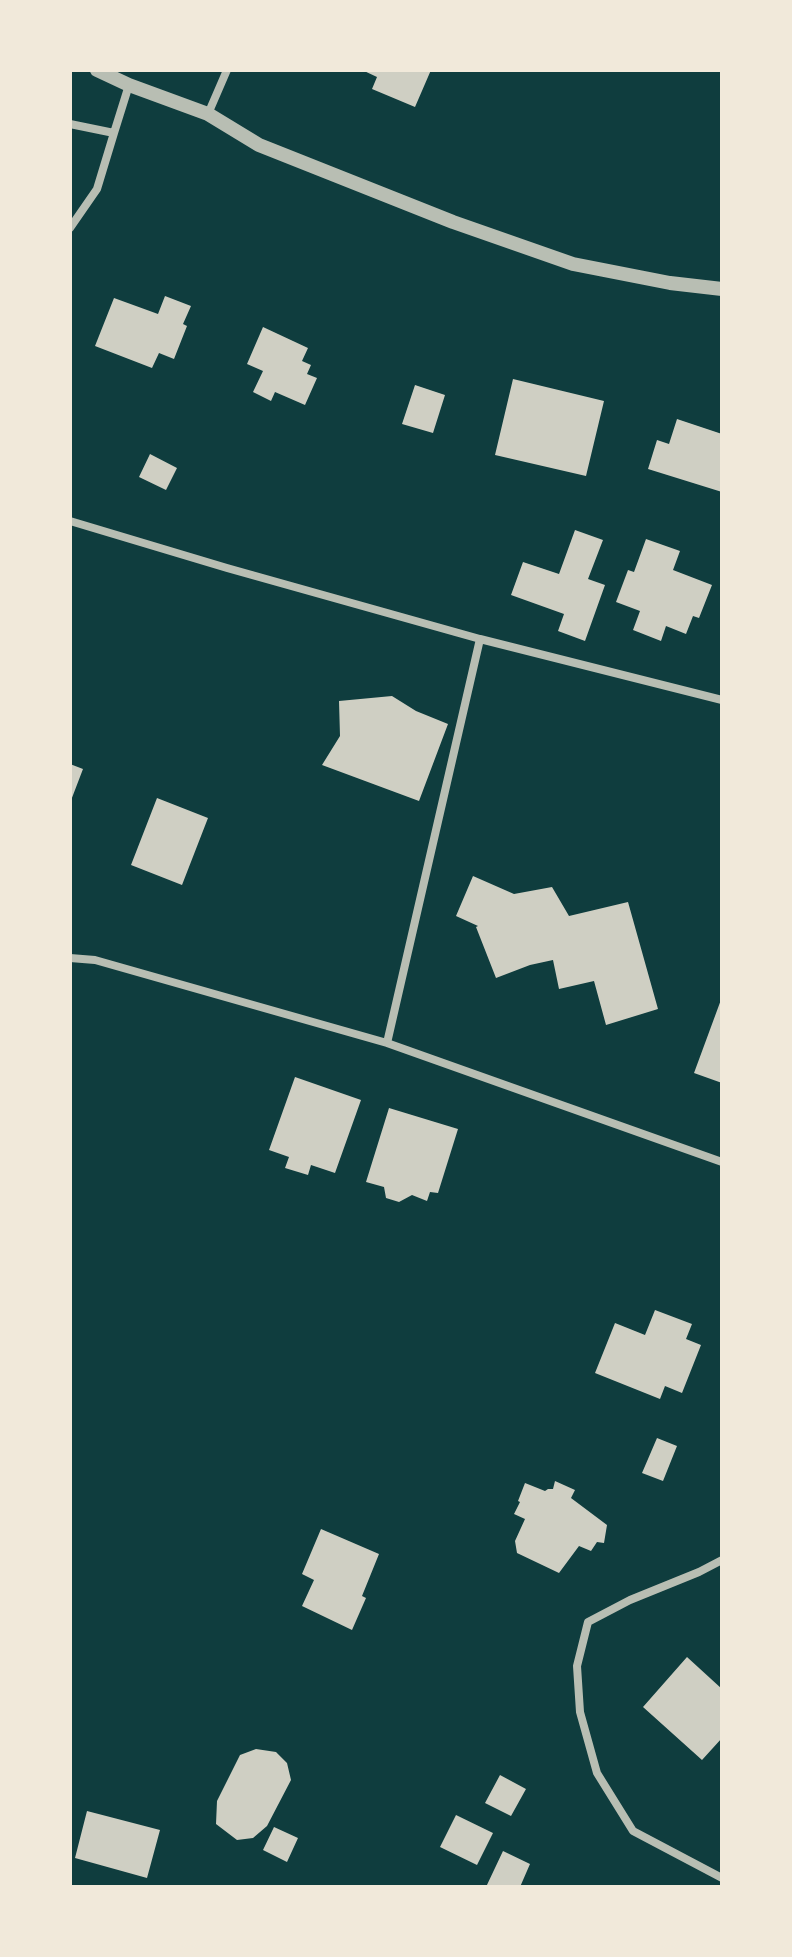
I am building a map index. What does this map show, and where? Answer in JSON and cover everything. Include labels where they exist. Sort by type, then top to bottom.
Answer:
[{"type":"street","points":[[97,70],[208,114],[259,145],[453,222],[573,264],[670,283],[722,289]]},
{"type":"street","points":[[208,114],[227,70]]},
{"type":"street","points":[[70,228],[97,189],[129,85]]},
{"type":"street","points":[[70,124],[114,133]]},
{"type":"street","points":[[70,521],[480,639],[722,700]]},
{"type":"street","points":[[387,1043],[480,639]]},
{"type":"street","points":[[70,958],[95,960],[387,1043],[722,1162]]},
{"type":"street","points":[[722,1560],[588,1622],[577,1666],[580,1712],[597,1773],[633,1831],[722,1878]]},
{"type":"building","points":[[362,70],[431,70],[415,107],[372,89],[377,77]]},
{"type":"building","points":[[165,296],[191,306],[174,359],[159,353],[152,368],[95,346],[114,298],[158,314]]},
{"type":"building","points":[[263,327],[308,348],[302,361],[311,365],[307,374],[317,378],[305,405],[275,392],[271,401],[253,392],[263,371],[247,364]]},
{"type":"building","points":[[513,379],[604,401],[586,476],[495,455]]},
{"type":"building","points":[[415,385],[445,395],[433,433],[402,424]]},
{"type":"building","points":[[677,419],[722,434],[722,492],[648,469],[657,440],[669,444]]},
{"type":"building","points":[[150,454],[177,468],[166,490],[139,477]]},
{"type":"building","points":[[575,530],[603,540],[588,579],[605,585],[585,641],[558,631],[564,614],[511,595],[523,562],[559,574]]},
{"type":"building","points":[[646,539],[680,551],[673,570],[712,585],[699,618],[693,616],[686,634],[666,626],[661,641],[633,630],[640,611],[616,602],[628,570],[634,572]]},
{"type":"building","points":[[392,696],[416,711],[448,724],[419,801],[322,765],[340,736],[339,701]]},
{"type":"building","points":[[70,764],[83,769],[70,803]]},
{"type":"building","points":[[157,798],[208,818],[182,885],[131,865]]},
{"type":"building","points":[[473,876],[514,894],[552,887],[569,916],[628,902],[658,1009],[606,1025],[594,981],[559,989],[553,960],[496,978],[478,926],[456,916]]},
{"type":"building","points":[[722,997],[722,1083],[694,1073]]},
{"type":"building","points":[[295,1077],[361,1100],[335,1173],[311,1165],[308,1175],[285,1168],[289,1157],[269,1150]]},
{"type":"building","points":[[389,1108],[458,1129],[438,1193],[430,1192],[427,1201],[412,1195],[399,1202],[386,1198],[384,1187],[366,1182]]},
{"type":"building","points":[[655,1310],[692,1324],[686,1339],[701,1345],[682,1393],[665,1386],[660,1399],[595,1373],[615,1323],[645,1335]]},
{"type":"building","points":[[657,1438],[677,1446],[663,1481],[642,1473]]},
{"type":"building","points":[[555,1481],[575,1490],[571,1498],[607,1525],[604,1543],[597,1542],[591,1551],[579,1546],[559,1573],[517,1553],[515,1541],[525,1519],[514,1514],[525,1483],[545,1491],[553,1489]]},
{"type":"building","points":[[321,1529],[379,1554],[362,1596],[366,1598],[352,1630],[302,1606],[314,1580],[302,1574]]},
{"type":"building","points":[[687,1657],[722,1689],[722,1738],[702,1760],[643,1707]]},
{"type":"building","points":[[256,1749],[276,1752],[287,1763],[291,1780],[267,1826],[253,1838],[237,1840],[216,1824],[217,1801],[240,1755]]},
{"type":"building","points":[[500,1775],[526,1789],[511,1816],[485,1803]]},
{"type":"building","points":[[87,1811],[160,1830],[147,1878],[75,1858]]},
{"type":"building","points":[[456,1815],[493,1833],[477,1865],[440,1847]]},
{"type":"building","points":[[274,1827],[298,1838],[287,1862],[263,1850]]},
{"type":"building","points":[[503,1851],[530,1864],[520,1887],[486,1887]]}]
